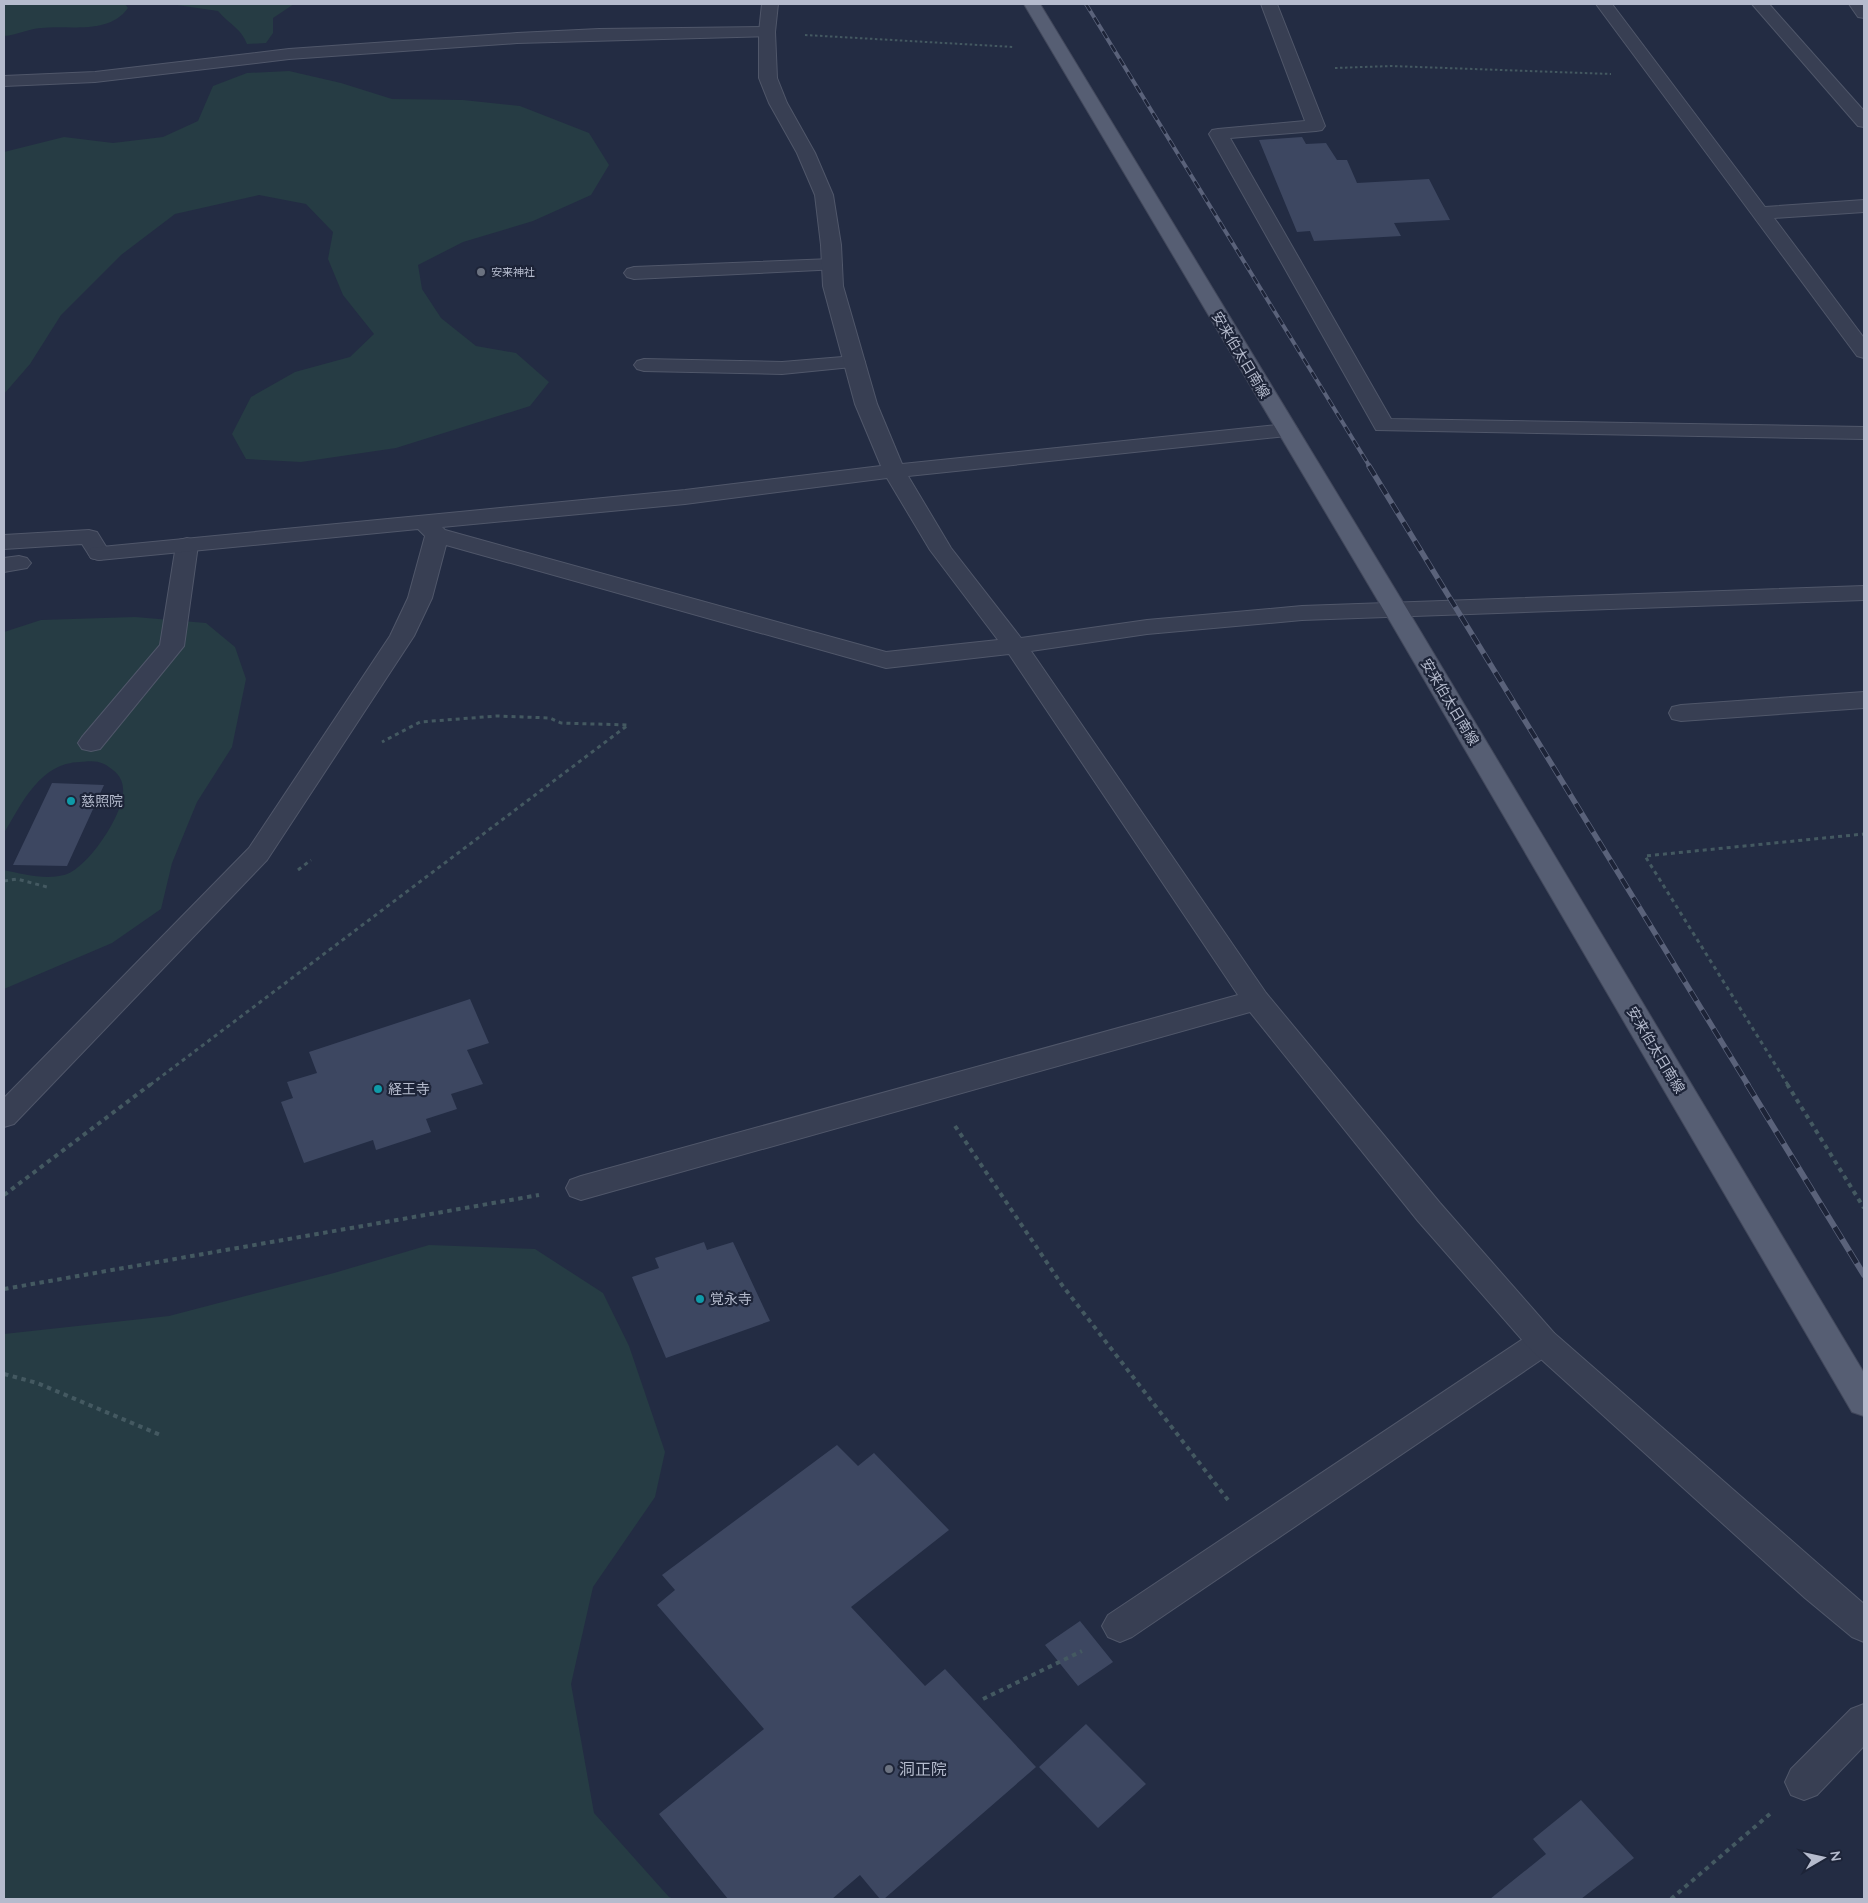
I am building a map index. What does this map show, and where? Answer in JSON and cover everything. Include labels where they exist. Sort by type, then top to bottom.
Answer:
[{"type":"main road","name":"安来伯太日南線","points":[[1032,4],[1395,609],[1864,1402]]},
{"type":"street","points":[[770,4],[767,32],[768,78],[778,103],[806,153],[824,196],[833,286],[866,404],[894,471],[941,550],[1015,646],[1256,1000],[1429,1212],[1543,1342],[1817,1587],[1864,1626]]},
{"type":"street","points":[[1268,4],[1316,126],[1218,134],[1384,425],[1864,433]]},
{"type":"street","points":[[1604,4],[1864,352]]},
{"type":"street","points":[[1760,4],[1864,122]]},
{"type":"street","points":[[1857,4],[1864,13]]},
{"type":"street","points":[[4,81],[95,77],[289,54],[517,38],[599,34],[767,32]]},
{"type":"street","points":[[1760,213],[1864,206]]},
{"type":"street","points":[[634,273],[832,265]]},
{"type":"street","points":[[644,365],[782,368],[854,362]]},
{"type":"street","points":[[4,542],[89,537],[99,553],[188,545],[431,529],[894,471],[1287,430]]},
{"type":"street","points":[[431,529],[886,660],[1015,646],[1147,627],[1302,613],[1864,594]]},
{"type":"street","points":[[4,1116],[258,854],[402,636],[420,598],[431,529]]},
{"type":"street","points":[[91,744],[172,646],[188,545]]},
{"type":"street","points":[[1681,713],[1864,700]]},
{"type":"street","points":[[581,1188],[1256,1000]]},
{"type":"street","points":[[1120,1626],[1543,1342]]},
{"type":"street","points":[[1804,1782],[1864,1721]]},
{"type":"path","points":[[767,32],[1016,47]]},
{"type":"path","points":[[1294,69],[1391,66],[1658,76]]},
{"type":"path","points":[[4,1195],[628,725],[561,724],[550,718],[497,716],[420,722],[377,745]]},
{"type":"path","points":[[1864,834],[1645,856],[1864,1208]]},
{"type":"path","points":[[4,881],[17,880],[47,887]]},
{"type":"path","points":[[950,1119],[1062,1285],[1255,1535]]},
{"type":"path","points":[[4,1289],[581,1188]]},
{"type":"path","points":[[4,1374],[38,1382],[163,1436]]},
{"type":"path","points":[[983,1699],[1079,1653],[1120,1626]]},
{"type":"path","points":[[1671,1899],[1764,1820],[1804,1782]]},
{"type":"shaded area","points":[[4,4],[125,4],[128,8],[120,16],[100,25],[41,28],[4,36]]},
{"type":"shaded area","points":[[170,4],[294,4],[273,18],[273,33],[266,43],[247,44],[238,30],[218,11]]},
{"type":"shaded area","points":[[289,71],[341,83],[392,99],[463,100],[520,106],[589,133],[609,165],[591,195],[533,221],[463,242],[418,265],[422,289],[441,318],[476,346],[516,353],[549,382],[530,406],[396,448],[301,462],[246,459],[232,434],[251,397],[295,372],[350,357],[374,334],[343,295],[328,259],[333,232],[306,204],[259,195],[175,214],[121,255],[61,315],[30,364],[4,394],[4,152],[64,137],[113,143],[163,137],[198,121],[213,86],[247,73]]},
{"type":"shaded area","points":[[135,617],[206,623],[235,647],[246,679],[232,747],[197,802],[172,863],[161,909],[112,943],[4,989],[4,870],[49,877],[64,875],[73,871],[94,852],[112,825],[122,798],[123,788],[117,774],[103,763],[90,761],[66,764],[54,769],[34,787],[25,798],[4,833],[4,632],[41,620]]},
{"type":"shaded area","points":[[429,1245],[535,1249],[603,1293],[629,1346],[665,1452],[655,1497],[593,1587],[571,1684],[594,1813],[669,1897],[674,1899],[4,1899],[4,1334],[169,1316],[334,1273]]},
{"type":"building","points":[[1302,137],[1306,144],[1326,143],[1337,160],[1347,160],[1357,183],[1429,179],[1450,220],[1394,223],[1401,236],[1314,241],[1310,231],[1297,232],[1259,140]]},
{"type":"building","points":[[52,783],[104,785],[67,866],[13,865]]},
{"type":"building","name":"経王寺","points":[[470,999],[489,1043],[467,1050],[483,1084],[451,1094],[457,1109],[426,1119],[431,1132],[376,1150],[373,1140],[304,1163],[281,1102],[293,1098],[287,1082],[317,1073],[309,1052]]},
{"type":"building","name":"覚永寺","points":[[704,1242],[707,1250],[733,1242],[770,1321],[666,1358],[632,1277],[659,1268],[655,1258]]},
{"type":"building","points":[[837,1445],[858,1466],[874,1453],[949,1530],[851,1607],[925,1686],[945,1669],[1036,1767],[884,1899],[880,1899],[860,1875],[832,1899],[728,1899],[659,1814],[764,1729],[657,1605],[675,1590],[662,1575]]},
{"type":"building","points":[[1080,1621],[1113,1662],[1078,1686],[1045,1645]]},
{"type":"building","points":[[1086,1724],[1146,1784],[1098,1828],[1039,1767]]},
{"type":"building","points":[[1581,1800],[1634,1858],[1581,1899],[1490,1899],[1546,1854],[1533,1839]]},
{"type":"railway","points":[[1086,4],[1370,467]]},
{"type":"railway","points":[[1369,466],[1748,1085]]},
{"type":"railway","points":[[1747,1084],[1864,1275]]},
{"type":"place","name":"安来神社","points":[[481,272]]},
{"type":"place","name":"慈照院","points":[[71,801]]},
{"type":"place","name":"経王寺","points":[[378,1089]]},
{"type":"place","name":"覚永寺","points":[[700,1299]]},
{"type":"place","name":"洞正院","points":[[889,1769]]}]
